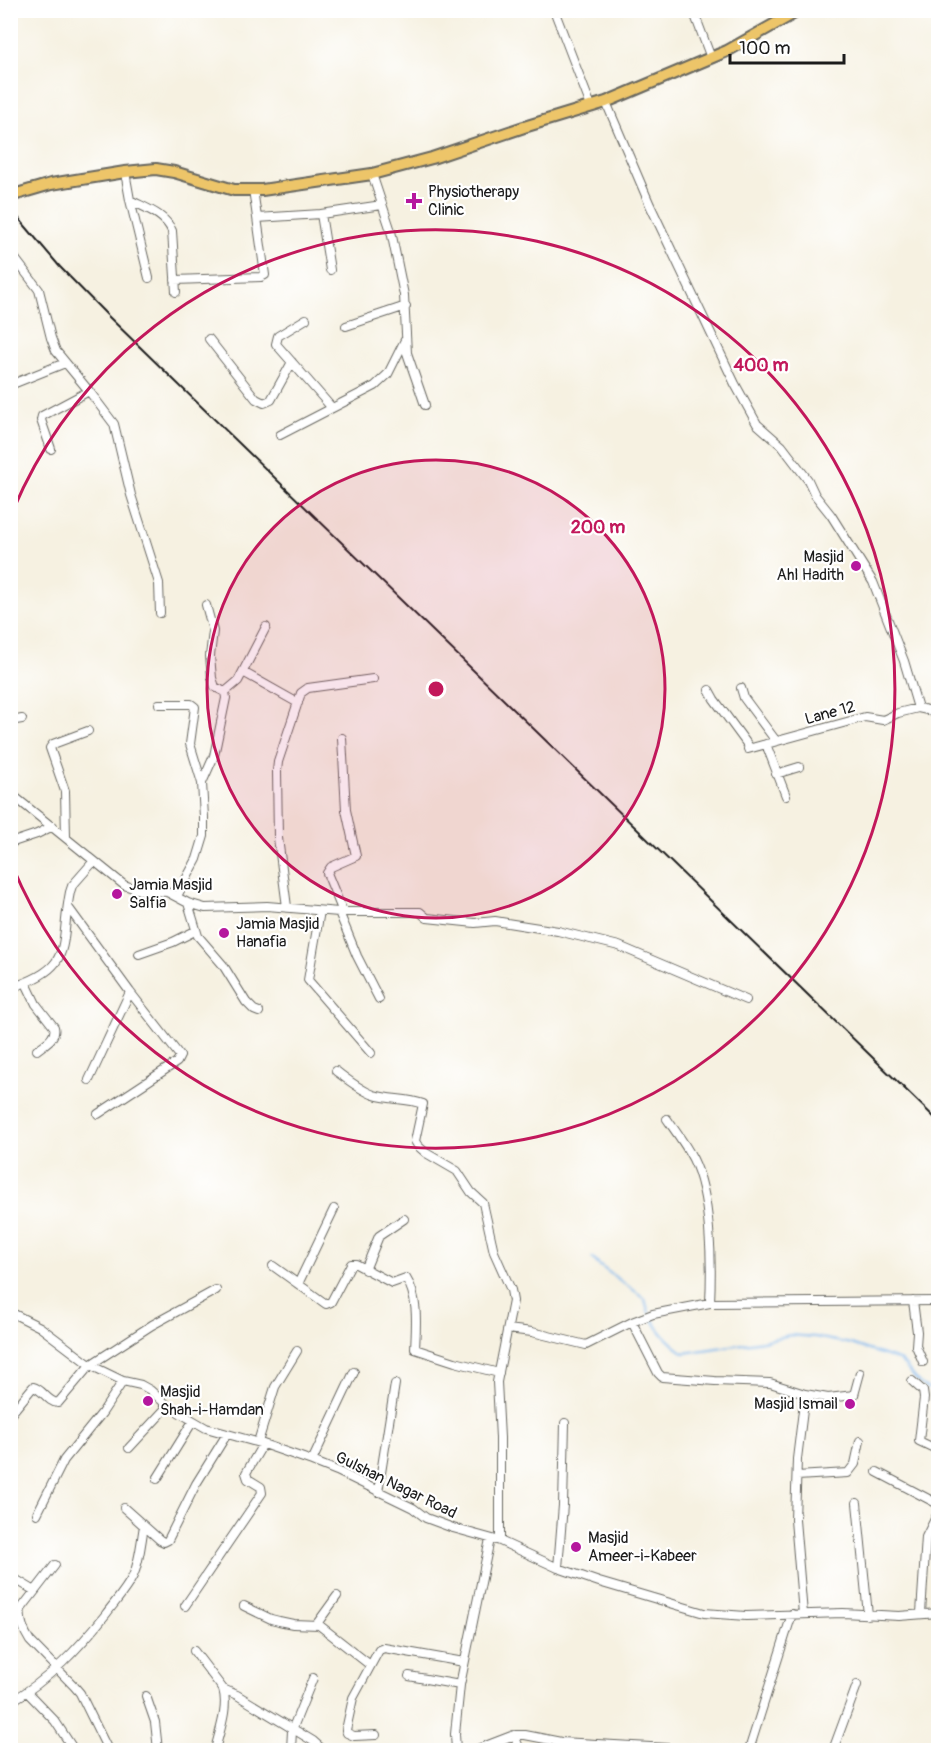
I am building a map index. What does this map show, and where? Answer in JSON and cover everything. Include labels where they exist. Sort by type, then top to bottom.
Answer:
[{"type":"main road","points":[[10,196],[51,184],[156,169],[234,189],[262,190],[372,174],[432,158],[606,102],[727,51],[800,10]]},
{"type":"street","points":[[554,10],[591,106]]},
{"type":"street","points":[[693,10],[711,58]]},
{"type":"street","points":[[606,102],[650,205],[735,384],[757,424],[782,446],[808,480],[815,495],[831,515],[873,582],[904,661],[918,708],[932,711],[939,718]]},
{"type":"street","points":[[126,172],[130,200],[149,278]]},
{"type":"street","points":[[372,174],[391,231],[406,306],[407,352],[425,405]]},
{"type":"street","points":[[175,280],[265,275],[253,189]]},
{"type":"street","points":[[130,200],[158,215],[172,231],[176,291]]},
{"type":"street","points":[[257,218],[321,214],[382,205]]},
{"type":"street","points":[[321,214],[330,270]]},
{"type":"street","points":[[10,252],[39,290],[56,351],[114,424],[131,495],[159,584],[160,613]]},
{"type":"street","points":[[346,326],[406,306]]},
{"type":"street","points":[[306,319],[276,339],[276,344],[332,408]]},
{"type":"street","points":[[209,339],[256,399],[264,403],[271,400],[292,362]]},
{"type":"street","points":[[279,435],[381,381],[388,374],[406,339]]},
{"type":"street","points":[[10,385],[65,363]]},
{"type":"street","points":[[51,449],[41,420],[42,416],[89,391]]},
{"type":"street","points":[[206,605],[213,635],[210,656],[212,678],[215,687],[225,692]]},
{"type":"street","points":[[225,692],[236,684],[266,627]]},
{"type":"street","points":[[243,672],[298,703]]},
{"type":"street","points":[[287,907],[278,838],[277,771],[301,693],[305,688],[373,679]]},
{"type":"street","points":[[741,688],[744,698],[776,741]]},
{"type":"street","name":"Lane 12","points":[[709,690],[749,748],[865,717],[883,720],[918,708]]},
{"type":"street","points":[[202,783],[214,756],[226,698],[225,692]]},
{"type":"street","points":[[159,704],[194,705],[190,744],[202,783],[204,836],[197,859],[177,896]]},
{"type":"street","points":[[10,721],[22,719]]},
{"type":"street","points":[[66,837],[65,791],[50,748],[53,744],[88,731]]},
{"type":"street","points":[[342,738],[346,810],[356,856],[331,867],[327,873],[357,956],[379,999]]},
{"type":"street","points":[[766,744],[786,796]]},
{"type":"street","points":[[776,774],[799,767]]},
{"type":"street","points":[[10,793],[127,887],[162,891],[198,907],[256,906],[341,912],[420,912],[427,918],[475,923],[495,921],[558,931],[620,946],[746,1000]]},
{"type":"street","points":[[10,843],[53,826]]},
{"type":"street","points":[[10,988],[45,973],[58,959],[64,945],[72,886],[94,861]]},
{"type":"street","points":[[188,903],[195,931],[224,965],[246,1002],[259,1012]]},
{"type":"street","points":[[68,907],[180,1056],[179,1059],[98,1114]]},
{"type":"street","points":[[321,911],[308,980],[371,1053]]},
{"type":"street","points":[[139,954],[173,942],[195,931]]},
{"type":"street","points":[[26,983],[36,1004],[54,1027],[55,1032],[53,1037],[37,1050]]},
{"type":"street","points":[[89,1080],[130,992]]},
{"type":"street","points":[[336,1071],[353,1084],[374,1095],[423,1104],[416,1141],[418,1146],[457,1170],[471,1192],[483,1203],[494,1251],[511,1290],[513,1301],[499,1372],[500,1541]]},
{"type":"street","points":[[667,1119],[693,1160],[704,1192],[712,1267],[710,1303]]},
{"type":"street","points":[[298,1284],[334,1209]]},
{"type":"street","points":[[365,1270],[379,1236],[404,1219]]},
{"type":"street","points":[[273,1266],[324,1303],[329,1304],[351,1264],[356,1264],[392,1283],[406,1278],[410,1284],[417,1315],[415,1349],[455,1362],[499,1372]]},
{"type":"street","points":[[10,1415],[33,1387],[38,1388],[53,1402],[58,1403],[90,1365],[152,1325],[216,1290]]},
{"type":"street","points":[[913,1301],[917,1332],[916,1346],[923,1362]]},
{"type":"street","points":[[508,1329],[532,1332],[586,1345],[653,1314],[710,1303],[939,1301]]},
{"type":"street","name":"Gulshan Nagar Road","points":[[10,1312],[40,1327],[90,1365],[123,1381],[141,1385],[168,1406],[206,1428],[261,1443],[312,1461],[412,1508],[426,1518],[500,1541],[558,1568],[704,1613],[746,1616],[843,1613],[898,1616],[939,1613]]},
{"type":"street","points":[[632,1322],[662,1377],[770,1383],[805,1394],[828,1398],[854,1395],[860,1373]]},
{"type":"street","points":[[185,1606],[262,1492],[261,1486],[248,1479],[246,1473],[261,1443],[275,1386],[297,1351]]},
{"type":"street","points":[[312,1461],[354,1372]]},
{"type":"street","points":[[37,1515],[64,1460],[102,1413],[123,1381]]},
{"type":"street","points":[[912,1381],[923,1391],[924,1398],[920,1442],[939,1450]]},
{"type":"street","points":[[378,1492],[395,1384]]},
{"type":"street","points":[[803,1614],[795,1520],[797,1459],[805,1394]]},
{"type":"street","points":[[129,1448],[168,1406]]},
{"type":"street","points":[[157,1479],[193,1421]]},
{"type":"street","points":[[558,1568],[563,1505],[565,1423]]},
{"type":"street","points":[[124,1508],[160,1540],[164,1542],[168,1540],[196,1485],[227,1434]]},
{"type":"street","points":[[797,1476],[848,1473],[855,1464],[860,1441]]},
{"type":"street","points":[[877,1472],[939,1504]]},
{"type":"street","points":[[857,1503],[868,1615]]},
{"type":"street","points":[[921,1613],[926,1537],[939,1512]]},
{"type":"street","points":[[10,1702],[27,1692],[78,1648],[125,1590],[136,1567],[144,1526]]},
{"type":"street","points":[[456,1750],[455,1734],[460,1685],[490,1539]]},
{"type":"street","points":[[55,1566],[20,1612],[25,1633],[74,1686],[86,1703],[108,1750]]},
{"type":"street","points":[[10,1576],[35,1592]]},
{"type":"street","points":[[316,1625],[337,1596]]},
{"type":"street","points":[[244,1606],[271,1619],[293,1624],[316,1625],[326,1630],[370,1665]]},
{"type":"street","points":[[749,1750],[792,1614]]},
{"type":"street","points":[[376,1735],[354,1736],[346,1730],[353,1698],[380,1650],[384,1648],[464,1662]]},
{"type":"street","points":[[194,1651],[223,1689],[319,1745],[323,1750]]},
{"type":"street","points":[[409,1676],[460,1685]]},
{"type":"street","points":[[291,1750],[292,1730],[313,1678]]},
{"type":"street","points":[[833,1750],[857,1685]]},
{"type":"street","points":[[215,1750],[225,1704],[223,1689]]},
{"type":"street","points":[[27,1692],[55,1721],[74,1750]]},
{"type":"street","points":[[146,1696],[155,1722],[158,1750]]},
{"type":"street","points":[[514,1735],[520,1750]]},
{"type":"street","points":[[476,1750],[514,1735],[525,1735],[562,1746],[704,1750]]},
{"type":"waterway","points":[[592,1258],[639,1294],[645,1300],[649,1313]]},
{"type":"waterway","points":[[652,1318],[674,1346],[684,1353],[790,1335],[851,1344],[901,1361],[919,1383],[938,1394]]},
{"type":"railway","points":[[10,208],[60,267],[108,316],[938,1121]]},
{"type":"place","name":"Physiotherapy Clinic","points":[[414,201]]},
{"type":"place","name":"Masjid Ahl Hadith","points":[[856,566]]},
{"type":"place","name":"Jamia Masjid Salfia","points":[[117,894]]},
{"type":"place","name":"Jamia Masjid Hanafia","points":[[224,933]]},
{"type":"place","name":"Masjid Shah-i-Hamdan","points":[[148,1401]]},
{"type":"place","name":"Masjid Ismail","points":[[850,1404]]},
{"type":"place","name":"Masjid Ameer-i-Kabeer","points":[[576,1547]]}]
